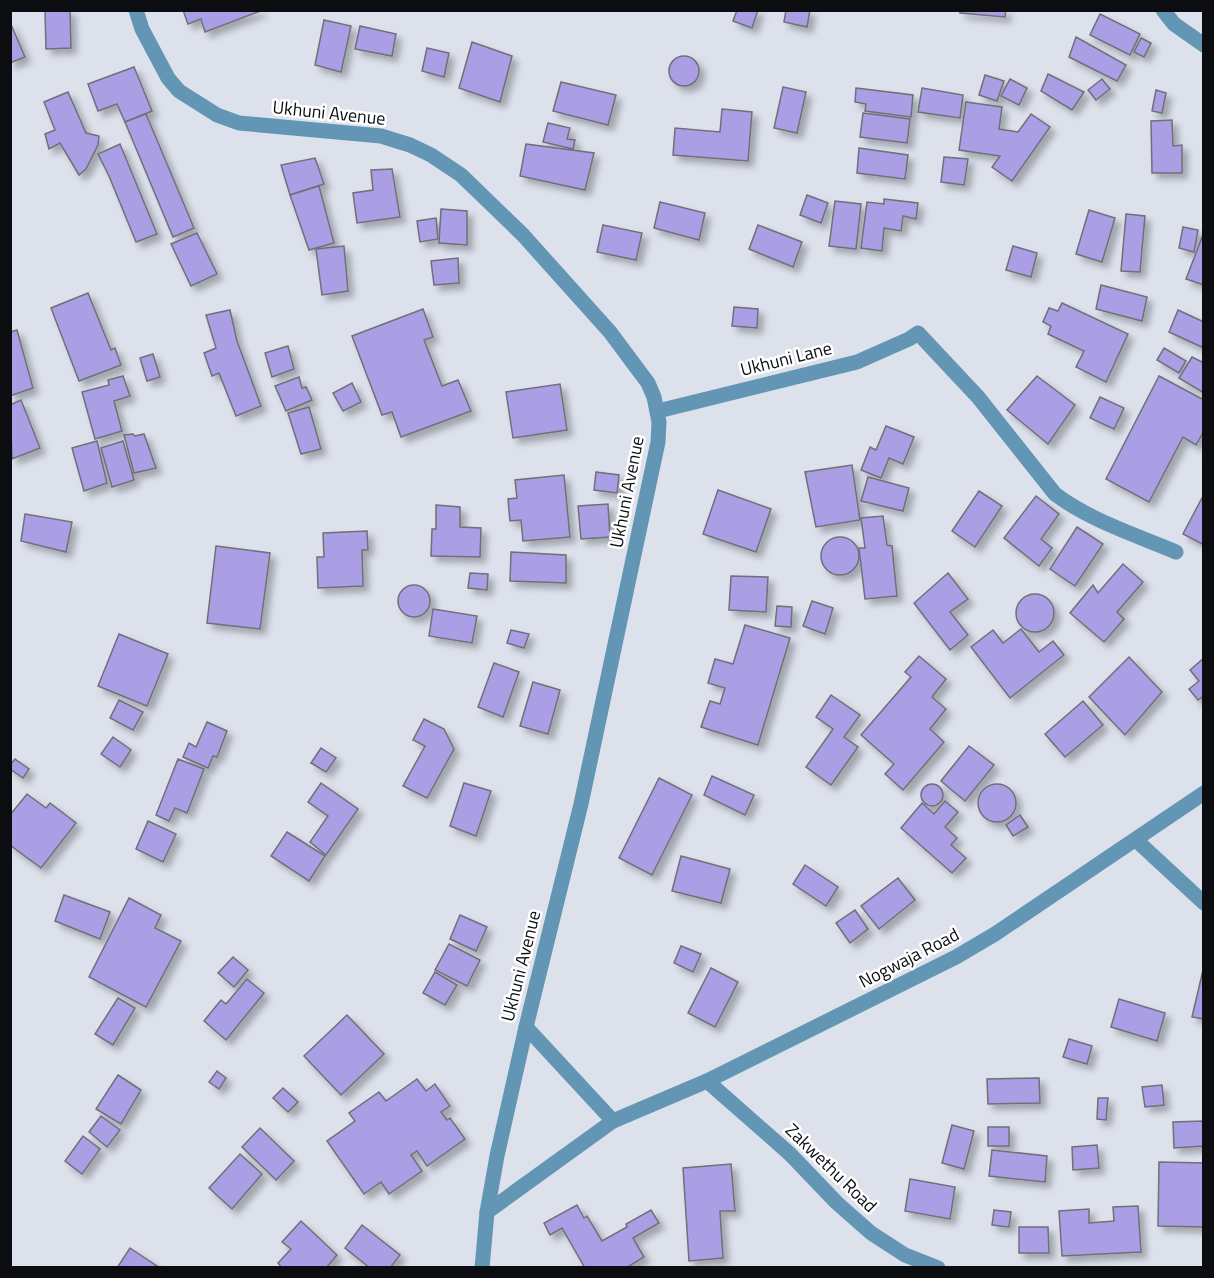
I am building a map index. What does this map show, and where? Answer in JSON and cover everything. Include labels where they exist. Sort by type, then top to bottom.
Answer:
[{"type":"street","name":"Ukhuni Avenue","points":[[136,10],[142,29],[168,78],[179,91],[217,115],[239,123],[381,136],[410,145],[431,155],[461,175],[523,235],[610,332],[648,382],[658,411],[658,442],[584,792],[497,1156],[487,1212],[482,1268]]},
{"type":"street","points":[[1163,10],[1174,24],[1203,45]]},
{"type":"street","name":"Ukhuni Lane","points":[[658,411],[857,362],[918,333],[978,397],[1055,494],[1070,505],[1095,517],[1176,552]]},
{"type":"street","name":"Nogwaja Road","points":[[487,1212],[613,1122],[707,1081],[956,957],[995,934],[1203,793]]},
{"type":"street","points":[[1136,840],[1203,903]]},
{"type":"street","points":[[526,1027],[613,1122]]},
{"type":"street","name":"Zakwethu Road","points":[[707,1081],[789,1154],[871,1233],[905,1255],[938,1268]]},
{"type":"building","points":[[45,10],[70,10],[71,48],[46,49]]},
{"type":"building","points":[[183,10],[263,10],[205,32],[201,19],[188,24]]},
{"type":"building","points":[[737,10],[758,10],[752,28],[733,21]]},
{"type":"building","points":[[786,10],[810,10],[807,27],[784,22]]},
{"type":"building","points":[[960,10],[1006,10],[1005,17],[960,13]]},
{"type":"building","points":[[1100,14],[1140,34],[1130,55],[1090,35]]},
{"type":"building","points":[[324,20],[351,26],[341,72],[315,65]]},
{"type":"building","points":[[10,22],[25,57],[10,63]]},
{"type":"building","points":[[360,26],[396,34],[392,56],[355,49]]},
{"type":"building","points":[[1076,37],[1126,65],[1117,81],[1069,57]]},
{"type":"building","points":[[1141,38],[1151,43],[1144,57],[1134,52]]},
{"type":"building","points":[[472,42],[512,56],[500,102],[459,88]]},
{"type":"building","points":[[427,48],[449,53],[444,77],[422,71]]},
{"type":"building","points":[[684,56],[695,60],[699,71],[695,82],[684,86],[673,82],[669,71],[673,60]]},
{"type":"building","points":[[134,67],[152,111],[125,122],[117,104],[98,111],[88,84]]},
{"type":"building","points":[[1048,74],[1084,92],[1072,110],[1041,91]]},
{"type":"building","points":[[985,75],[1004,81],[997,101],[979,95]]},
{"type":"building","points":[[1010,79],[1027,88],[1019,105],[1001,96]]},
{"type":"building","points":[[1102,79],[1110,89],[1096,100],[1088,90]]},
{"type":"building","points":[[561,82],[616,95],[608,125],[553,111]]},
{"type":"building","points":[[783,87],[806,92],[797,133],[774,128]]},
{"type":"building","points":[[856,88],[913,95],[911,117],[865,111],[866,104],[855,102]]},
{"type":"building","points":[[922,88],[963,95],[960,118],[918,112]]},
{"type":"building","points":[[1156,90],[1166,93],[1162,113],[1152,111]]},
{"type":"building","points":[[68,92],[86,133],[99,136],[98,145],[86,169],[79,175],[60,143],[49,149],[45,134],[55,130],[44,102]]},
{"type":"building","points":[[966,102],[1002,107],[999,129],[1018,132],[1031,114],[1050,127],[1012,181],[992,167],[1000,156],[959,150]]},
{"type":"building","points":[[722,109],[752,112],[748,161],[673,155],[675,128],[720,132]]},
{"type":"building","points":[[863,113],[910,119],[907,143],[860,137]]},
{"type":"building","points":[[146,114],[194,228],[173,237],[125,122]]},
{"type":"building","points":[[1172,120],[1173,146],[1182,145],[1182,173],[1152,173],[1151,121]]},
{"type":"building","points":[[548,123],[570,128],[567,139],[575,140],[573,149],[543,142]]},
{"type":"building","points":[[120,144],[157,234],[136,242],[98,154]]},
{"type":"building","points":[[526,144],[594,153],[585,190],[520,176]]},
{"type":"building","points":[[859,148],[908,155],[905,179],[857,173]]},
{"type":"building","points":[[944,157],[968,159],[964,185],[941,182]]},
{"type":"building","points":[[315,158],[324,184],[290,195],[281,165]]},
{"type":"building","points":[[392,169],[400,217],[357,223],[353,193],[373,190],[371,170]]},
{"type":"building","points":[[319,186],[334,243],[309,250],[290,195]]},
{"type":"building","points":[[807,195],[828,203],[821,223],[800,215]]},
{"type":"building","points":[[884,199],[918,203],[916,219],[903,216],[901,231],[884,228],[882,251],[861,248],[867,202],[884,204]]},
{"type":"building","points":[[835,201],[861,204],[856,249],[829,246]]},
{"type":"building","points":[[660,202],[705,213],[699,240],[654,228]]},
{"type":"building","points":[[441,209],[467,211],[467,245],[439,243]]},
{"type":"building","points":[[1089,210],[1115,218],[1102,262],[1076,254]]},
{"type":"building","points":[[1126,214],[1145,216],[1140,272],[1121,271]]},
{"type":"building","points":[[436,218],[438,239],[420,242],[417,221]]},
{"type":"building","points":[[603,225],[642,233],[636,260],[597,252]]},
{"type":"building","points":[[758,225],[802,242],[793,267],[749,249]]},
{"type":"building","points":[[1183,227],[1198,230],[1194,252],[1179,248]]},
{"type":"building","points":[[1204,232],[1204,285],[1186,279]]},
{"type":"building","points":[[197,233],[217,274],[191,286],[171,244]]},
{"type":"building","points":[[344,246],[348,291],[322,295],[316,249]]},
{"type":"building","points":[[1013,246],[1037,253],[1031,277],[1006,270]]},
{"type":"building","points":[[458,258],[459,283],[434,285],[431,261]]},
{"type":"building","points":[[1101,285],[1147,297],[1142,321],[1096,309]]},
{"type":"building","points":[[88,293],[111,350],[115,348],[121,365],[79,381],[51,308]]},
{"type":"building","points":[[1062,303],[1128,334],[1106,382],[1076,367],[1084,351],[1048,334],[1051,326],[1043,322],[1049,308],[1058,311]]},
{"type":"building","points":[[734,307],[758,309],[757,328],[732,326]]},
{"type":"building","points":[[423,309],[433,337],[424,340],[442,386],[458,380],[471,411],[401,437],[392,412],[382,415],[352,336]]},
{"type":"building","points":[[230,310],[237,341],[261,406],[236,416],[219,373],[212,376],[204,353],[216,348],[206,315]]},
{"type":"building","points":[[1178,310],[1204,322],[1204,348],[1169,332]]},
{"type":"building","points":[[17,330],[33,388],[10,396],[10,332]]},
{"type":"building","points":[[288,346],[294,369],[272,377],[265,353]]},
{"type":"building","points":[[1164,348],[1186,361],[1179,373],[1157,360]]},
{"type":"building","points":[[153,354],[160,377],[147,381],[140,358]]},
{"type":"building","points":[[1192,357],[1204,363],[1204,393],[1179,378]]},
{"type":"building","points":[[123,376],[130,396],[114,401],[122,431],[95,439],[82,392],[109,385],[108,380]]},
{"type":"building","points":[[1037,376],[1075,405],[1048,444],[1007,410]]},
{"type":"building","points":[[1159,376],[1204,400],[1204,431],[1196,445],[1183,437],[1149,502],[1106,479]]},
{"type":"building","points":[[299,377],[302,388],[306,387],[312,400],[286,411],[275,386]]},
{"type":"building","points":[[352,383],[361,402],[343,411],[333,393]]},
{"type":"building","points":[[560,384],[567,430],[513,438],[506,392]]},
{"type":"building","points":[[1100,397],[1124,408],[1114,429],[1090,418]]},
{"type":"building","points":[[21,400],[40,448],[12,459],[10,405]]},
{"type":"building","points":[[309,407],[321,449],[301,454],[288,413]]},
{"type":"building","points":[[886,426],[914,437],[903,464],[889,458],[881,478],[861,470],[870,447],[876,450]]},
{"type":"building","points":[[133,434],[135,436],[144,434],[156,468],[134,473],[124,435]]},
{"type":"building","points":[[97,441],[107,483],[84,491],[72,448]]},
{"type":"building","points":[[123,441],[134,480],[112,487],[101,448]]},
{"type":"building","points":[[852,465],[860,520],[816,527],[805,472]]},
{"type":"building","points":[[596,472],[619,475],[617,493],[594,490]]},
{"type":"building","points":[[564,475],[570,537],[523,541],[521,520],[510,521],[508,499],[517,498],[515,480]]},
{"type":"building","points":[[868,477],[909,488],[903,511],[861,501]]},
{"type":"building","points":[[718,490],[771,509],[756,552],[703,534]]},
{"type":"building","points":[[979,491],[1002,506],[975,547],[952,531]]},
{"type":"building","points":[[1204,494],[1204,545],[1183,534]]},
{"type":"building","points":[[1036,496],[1059,514],[1041,539],[1052,548],[1039,566],[1004,538]]},
{"type":"building","points":[[608,504],[610,537],[581,539],[578,506]]},
{"type":"building","points":[[436,505],[460,507],[460,527],[481,528],[480,557],[431,556],[432,529],[436,529]]},
{"type":"building","points":[[25,514],[72,522],[66,552],[21,541]]},
{"type":"building","points":[[883,516],[887,545],[892,546],[897,596],[865,599],[859,548],[865,548],[861,518]]},
{"type":"building","points":[[1077,527],[1103,544],[1075,586],[1050,569]]},
{"type":"building","points":[[367,531],[368,550],[362,550],[363,586],[318,588],[317,557],[324,557],[323,533]]},
{"type":"building","points":[[840,537],[853,543],[859,556],[853,569],[840,575],[827,569],[821,556],[827,543]]},
{"type":"building","points":[[216,546],[270,553],[260,629],[207,623]]},
{"type":"building","points":[[511,552],[566,555],[566,583],[510,581]]},
{"type":"building","points":[[1123,564],[1143,582],[1117,612],[1124,619],[1104,642],[1070,613],[1093,585],[1098,593]]},
{"type":"building","points":[[470,573],[488,574],[487,590],[468,588]]},
{"type":"building","points":[[948,573],[968,599],[950,612],[968,635],[950,650],[914,603]]},
{"type":"building","points":[[731,576],[768,577],[766,612],[729,610]]},
{"type":"building","points":[[414,585],[426,589],[430,601],[426,613],[414,617],[402,613],[398,601],[402,589]]},
{"type":"building","points":[[1035,594],[1048,600],[1054,613],[1048,626],[1035,632],[1022,626],[1016,613],[1022,600]]},
{"type":"building","points":[[812,601],[833,608],[825,634],[803,626]]},
{"type":"building","points":[[777,606],[792,607],[791,627],[775,626]]},
{"type":"building","points":[[433,609],[477,616],[472,643],[429,636]]},
{"type":"building","points":[[745,625],[790,638],[758,745],[701,727],[710,701],[720,704],[725,688],[708,683],[715,659],[733,664]]},
{"type":"building","points":[[1021,629],[1039,652],[1053,641],[1064,655],[1010,698],[971,647],[993,630],[1003,643]]},
{"type":"building","points":[[511,630],[529,634],[524,648],[507,643]]},
{"type":"building","points":[[119,634],[168,654],[147,706],[98,686]]},
{"type":"building","points":[[919,656],[946,679],[932,697],[946,709],[930,729],[944,742],[903,790],[885,774],[894,764],[861,735],[911,677],[905,672]]},
{"type":"building","points":[[1129,657],[1162,692],[1125,735],[1089,697]]},
{"type":"building","points":[[1204,658],[1204,696],[1198,700],[1189,689],[1199,681],[1190,670]]},
{"type":"building","points":[[494,663],[519,672],[503,717],[478,707]]},
{"type":"building","points":[[533,682],[560,690],[548,734],[520,726]]},
{"type":"building","points":[[831,695],[860,715],[844,737],[858,747],[831,785],[806,767],[833,729],[816,717]]},
{"type":"building","points":[[119,700],[143,712],[133,730],[110,718]]},
{"type":"building","points":[[1083,701],[1103,725],[1065,757],[1045,734]]},
{"type":"building","points":[[424,719],[444,729],[454,749],[427,798],[403,786],[425,746],[413,740]]},
{"type":"building","points":[[207,722],[227,731],[217,757],[213,756],[208,768],[183,757],[189,743],[196,747]]},
{"type":"building","points":[[113,737],[131,750],[120,767],[101,754]]},
{"type":"building","points":[[969,746],[994,765],[965,801],[941,781]]},
{"type":"building","points":[[321,748],[336,758],[326,772],[311,763]]},
{"type":"building","points":[[15,759],[29,769],[23,778],[10,769]]},
{"type":"building","points":[[178,759],[204,769],[187,813],[175,808],[169,821],[156,815]]},
{"type":"building","points":[[712,776],[754,795],[745,815],[704,795]]},
{"type":"building","points":[[659,778],[692,795],[652,875],[619,858]]},
{"type":"building","points":[[321,783],[358,809],[326,855],[310,842],[328,816],[308,802]]},
{"type":"building","points":[[464,783],[491,791],[476,836],[450,826]]},
{"type":"building","points":[[932,784],[940,787],[943,795],[940,803],[932,806],[924,803],[921,795],[924,787]]},
{"type":"building","points":[[997,784],[1010,790],[1016,803],[1010,816],[997,822],[984,816],[978,803],[984,790]]},
{"type":"building","points":[[27,794],[46,808],[50,803],[76,823],[41,868],[10,845],[10,815]]},
{"type":"building","points":[[945,801],[958,812],[945,827],[957,838],[951,845],[966,858],[952,873],[901,828],[922,803],[934,814]]},
{"type":"building","points":[[1020,815],[1028,827],[1013,836],[1006,825]]},
{"type":"building","points":[[148,821],[176,834],[163,862],[136,849]]},
{"type":"building","points":[[287,832],[325,856],[309,881],[271,856]]},
{"type":"building","points":[[681,856],[730,869],[721,903],[672,891]]},
{"type":"building","points":[[805,865],[838,887],[826,906],[793,884]]},
{"type":"building","points":[[898,878],[915,900],[879,929],[861,906]]},
{"type":"building","points":[[64,895],[110,912],[100,939],[55,921]]},
{"type":"building","points":[[129,898],[161,915],[155,928],[181,941],[146,1007],[89,977]]},
{"type":"building","points":[[855,910],[868,929],[850,943],[836,923]]},
{"type":"building","points":[[460,915],[487,927],[476,951],[450,939]]},
{"type":"building","points":[[449,944],[480,960],[467,986],[435,970]]},
{"type":"building","points":[[681,946],[701,954],[693,972],[674,963]]},
{"type":"building","points":[[233,957],[248,970],[234,987],[218,973]]},
{"type":"building","points":[[711,968],[738,982],[715,1027],[688,1013]]},
{"type":"building","points":[[1204,970],[1204,1019],[1192,1017]]},
{"type":"building","points":[[435,972],[457,985],[445,1005],[423,993]]},
{"type":"building","points":[[247,979],[264,993],[226,1040],[204,1021],[221,1000],[226,1004]]},
{"type":"building","points":[[118,998],[135,1008],[113,1045],[95,1034]]},
{"type":"building","points":[[1119,999],[1165,1013],[1157,1041],[1111,1027]]},
{"type":"building","points":[[347,1015],[384,1054],[341,1095],[304,1056]]},
{"type":"building","points":[[1069,1039],[1092,1046],[1087,1064],[1063,1057]]},
{"type":"building","points":[[217,1071],[226,1078],[219,1089],[209,1082]]},
{"type":"building","points":[[118,1075],[141,1090],[121,1124],[96,1109]]},
{"type":"building","points":[[1039,1078],[1040,1103],[988,1104],[987,1079]]},
{"type":"building","points":[[417,1079],[426,1091],[435,1084],[450,1106],[441,1112],[447,1120],[450,1118],[465,1139],[427,1166],[417,1151],[411,1155],[422,1171],[389,1194],[381,1182],[364,1194],[327,1141],[355,1121],[349,1113],[379,1092],[386,1101]]},
{"type":"building","points":[[1162,1085],[1164,1105],[1145,1107],[1142,1087]]},
{"type":"building","points":[[283,1088],[298,1102],[288,1112],[273,1098]]},
{"type":"building","points":[[1098,1098],[1108,1098],[1106,1120],[1097,1119]]},
{"type":"building","points":[[101,1116],[120,1130],[107,1147],[89,1132]]},
{"type":"building","points":[[1204,1121],[1204,1146],[1174,1148],[1173,1122]]},
{"type":"building","points":[[952,1125],[974,1131],[964,1169],[942,1163]]},
{"type":"building","points":[[988,1127],[1009,1127],[1009,1146],[988,1146]]},
{"type":"building","points":[[260,1128],[294,1161],[276,1180],[242,1147]]},
{"type":"building","points":[[83,1136],[100,1149],[82,1174],[65,1161]]},
{"type":"building","points":[[1097,1145],[1099,1168],[1073,1170],[1072,1147]]},
{"type":"building","points":[[992,1150],[1047,1156],[1045,1182],[989,1176]]},
{"type":"building","points":[[240,1154],[262,1174],[232,1209],[209,1188]]},
{"type":"building","points":[[1159,1162],[1204,1163],[1204,1227],[1158,1226]]},
{"type":"building","points":[[731,1164],[735,1211],[720,1211],[723,1258],[689,1261],[683,1168]]},
{"type":"building","points":[[910,1179],[955,1187],[950,1219],[905,1211]]},
{"type":"building","points":[[577,1205],[584,1218],[587,1216],[602,1241],[651,1210],[659,1223],[633,1238],[644,1257],[626,1268],[585,1268],[562,1228],[550,1235],[544,1223]]},
{"type":"building","points":[[1138,1206],[1141,1252],[1062,1256],[1059,1211],[1089,1209],[1089,1223],[1114,1221],[1113,1207]]},
{"type":"building","points":[[994,1210],[1011,1212],[1009,1227],[992,1225]]},
{"type":"building","points":[[301,1221],[337,1255],[326,1268],[282,1268],[278,1263],[291,1249],[282,1242]]},
{"type":"building","points":[[362,1225],[400,1255],[390,1268],[370,1268],[345,1248]]},
{"type":"building","points":[[1019,1227],[1048,1227],[1049,1253],[1019,1253]]},
{"type":"building","points":[[130,1248],[160,1268],[117,1268]]}]
